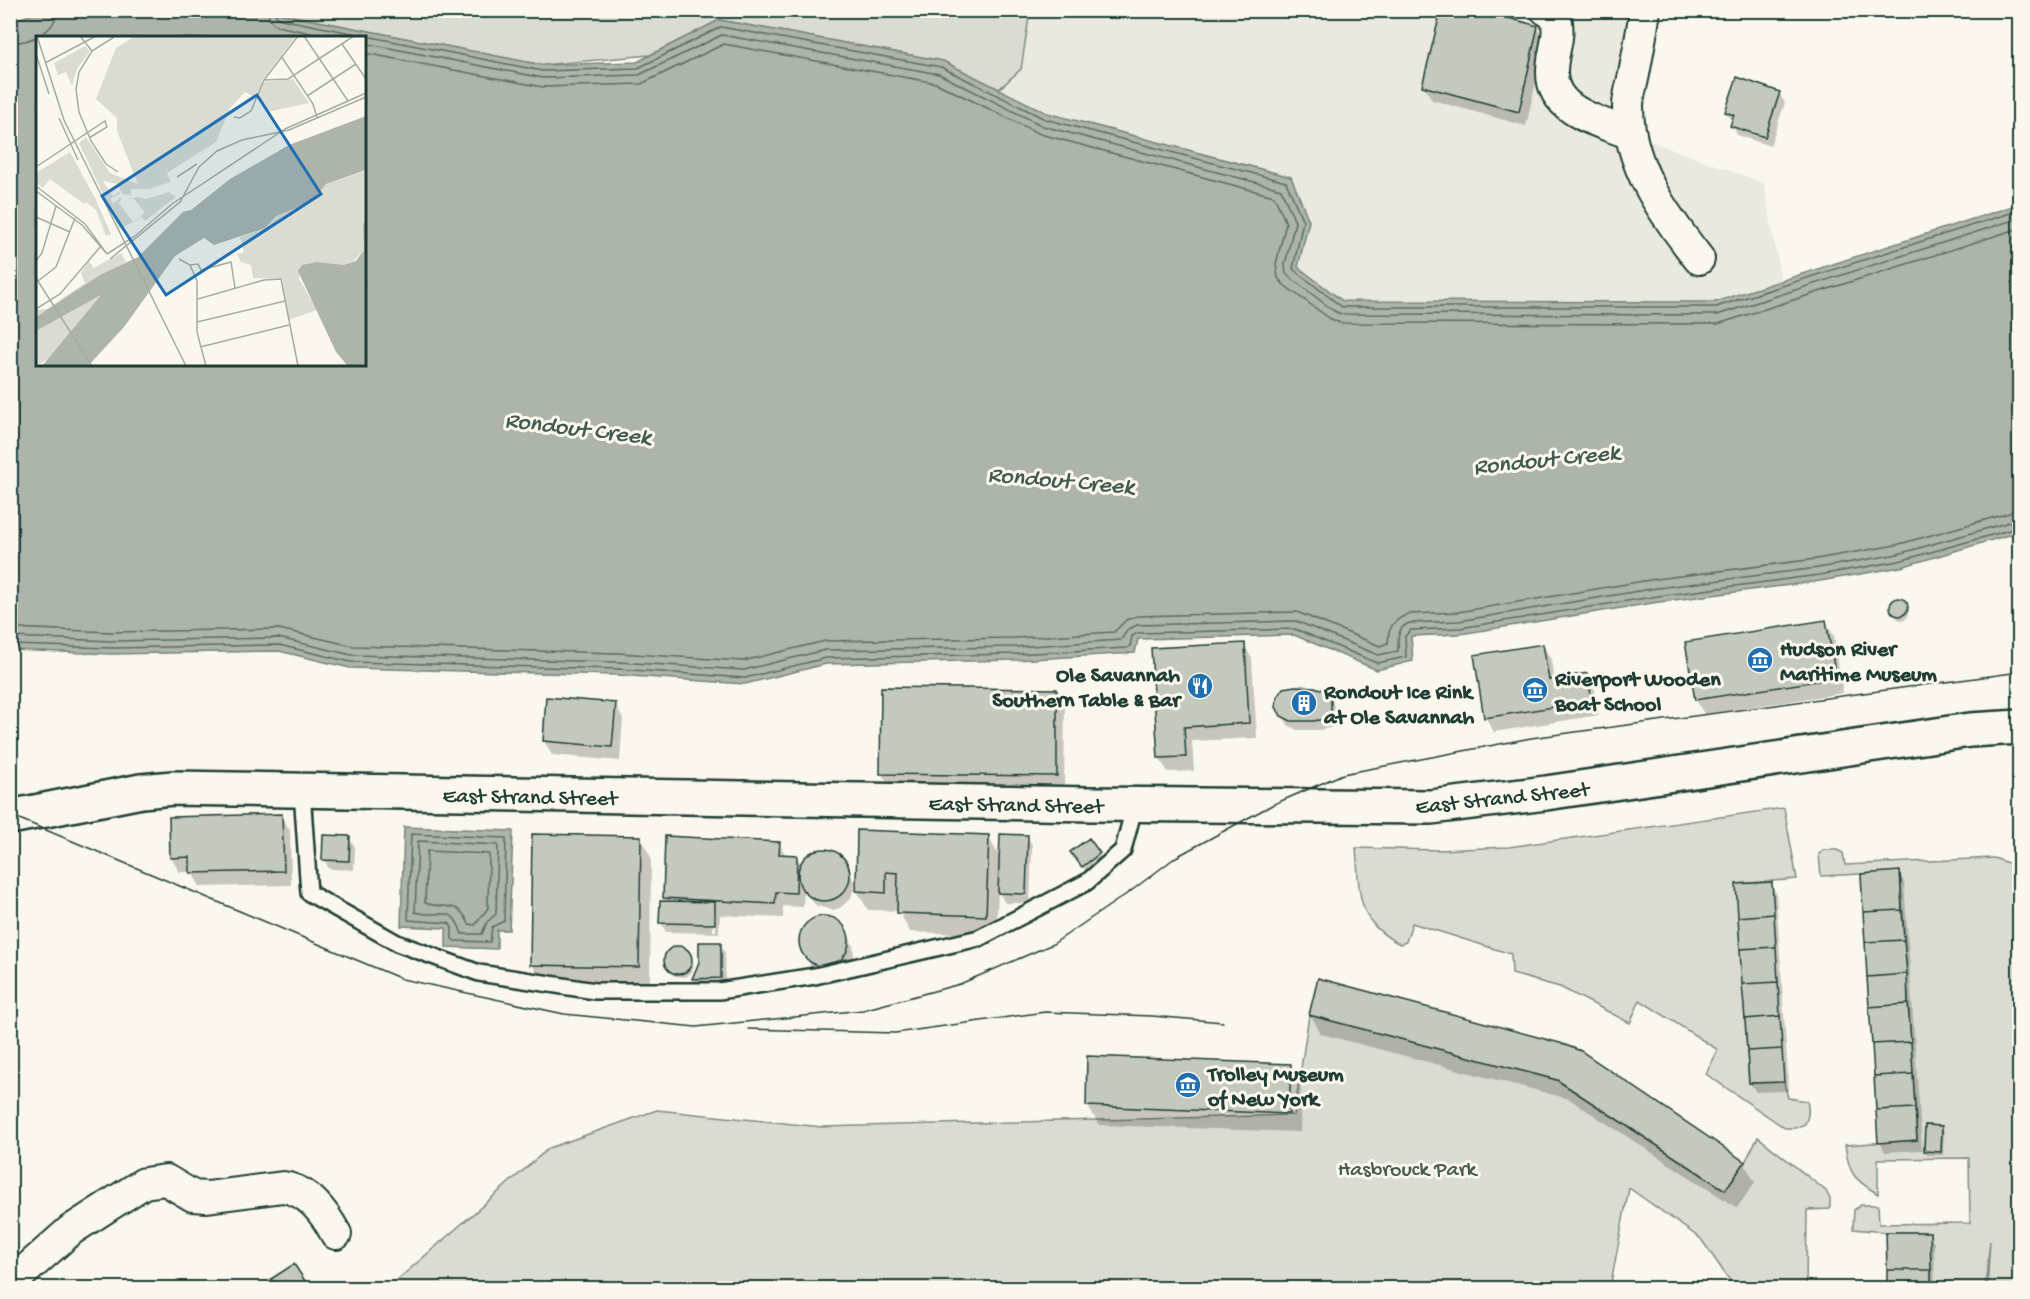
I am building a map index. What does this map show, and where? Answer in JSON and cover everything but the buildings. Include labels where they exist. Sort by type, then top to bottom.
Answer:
[{"type":"street","points":[[1546,10],[1557,16],[1559,30],[1552,72],[1556,93],[1565,104],[1583,115],[1630,134]]},
{"type":"street","points":[[1644,10],[1642,36],[1628,105],[1630,134],[1642,172],[1652,193],[1665,215],[1699,259]]},
{"type":"street","name":"East Strand Street","points":[[10,817],[173,788],[1431,807],[1558,792],[1970,730],[2019,726]]},
{"type":"street","points":[[10,1284],[71,1230],[144,1183],[166,1180],[194,1196],[207,1197],[283,1187],[294,1189],[312,1199],[336,1234]]},
{"type":"lane","points":[[302,791],[309,893],[397,943],[479,973],[595,991],[719,992],[815,976],[979,938],[1087,882],[1123,850],[1135,804]]},
{"type":"shaded area","points":[[1009,11],[1645,11],[1631,134],[1764,183],[1781,280],[1715,302],[1343,301],[1298,267],[1309,221],[1047,113],[999,89]]},
{"type":"green space","points":[[267,11],[1030,11],[1021,69],[999,89],[943,61],[720,20],[650,55],[542,65]]},
{"type":"green space","points":[[1784,808],[1797,879],[1737,884],[1749,1083],[1784,1082],[1788,1098],[1807,1101],[1808,1113],[1805,1124],[1795,1128],[1785,1128],[1706,1074],[1718,1050],[1640,1000],[1630,1023],[1560,987],[1512,974],[1511,954],[1412,923],[1406,942],[1400,944],[1385,935],[1367,916],[1360,892],[1356,848],[1438,850],[1509,847]]},
{"type":"green space","points":[[1825,850],[1837,850],[1843,853],[1845,865],[1994,858],[2019,867],[2019,1288],[1987,1288],[1990,1241],[1985,1288],[1931,1288],[1930,1232],[1853,1229],[1854,1210],[1861,1205],[1878,1205],[1879,1224],[1970,1223],[1969,1158],[1878,1159],[1878,1194],[1858,1180],[1848,1163],[1845,1145],[1917,1140],[1900,872],[1821,876],[1819,854]],"holes":[[[1925,1125],[1942,1126],[1941,1152],[1924,1150]]]},
{"type":"green space","name":"Hasbrouck Park","points":[[1309,1015],[1557,1080],[1725,1190],[1745,1162],[1758,1137],[1826,1191],[1830,1199],[1830,1209],[1807,1210],[1806,1288],[1735,1288],[1701,1239],[1629,1188],[1610,1288],[388,1288],[549,1148],[657,1110],[822,1127],[1294,1115]]},
{"type":"water","name":"Rondout Creek","points":[[42,11],[267,11],[542,65],[637,62],[719,20],[943,61],[1047,113],[1291,177],[1309,221],[1298,267],[1343,301],[1715,302],[2019,204],[2019,532],[1901,567],[1460,634],[1411,636],[1413,661],[1377,670],[1294,635],[1138,639],[1135,653],[1016,660],[826,664],[745,684],[617,675],[350,668],[279,651],[112,654],[11,650],[11,21]]},
{"type":"water","points":[[404,827],[513,831],[509,930],[497,930],[497,949],[446,947],[446,928],[401,926]]},
{"type":"tram line","points":[[10,815],[402,979],[564,1014],[696,1027],[863,1010],[960,984],[1053,944],[1176,857],[1272,805],[1343,774],[1531,738],[2020,672]]},
{"type":"tram line","points":[[748,1029],[895,1033],[1045,1012],[1152,1016],[1223,1022]]},
{"type":"place","name":"Hudson River Maritime Museum","points":[[1760,660]]},
{"type":"place","name":"Ole Savannah Southern Table & Bar","points":[[1200,686]]},
{"type":"place","name":"Riverport Wooden Boat School","points":[[1535,690]]},
{"type":"place","name":"Rondout Ice Rink at Ole Savannah","points":[[1304,703]]},
{"type":"place","name":"Trolley Museum of New York","points":[[1188,1085]]}]
